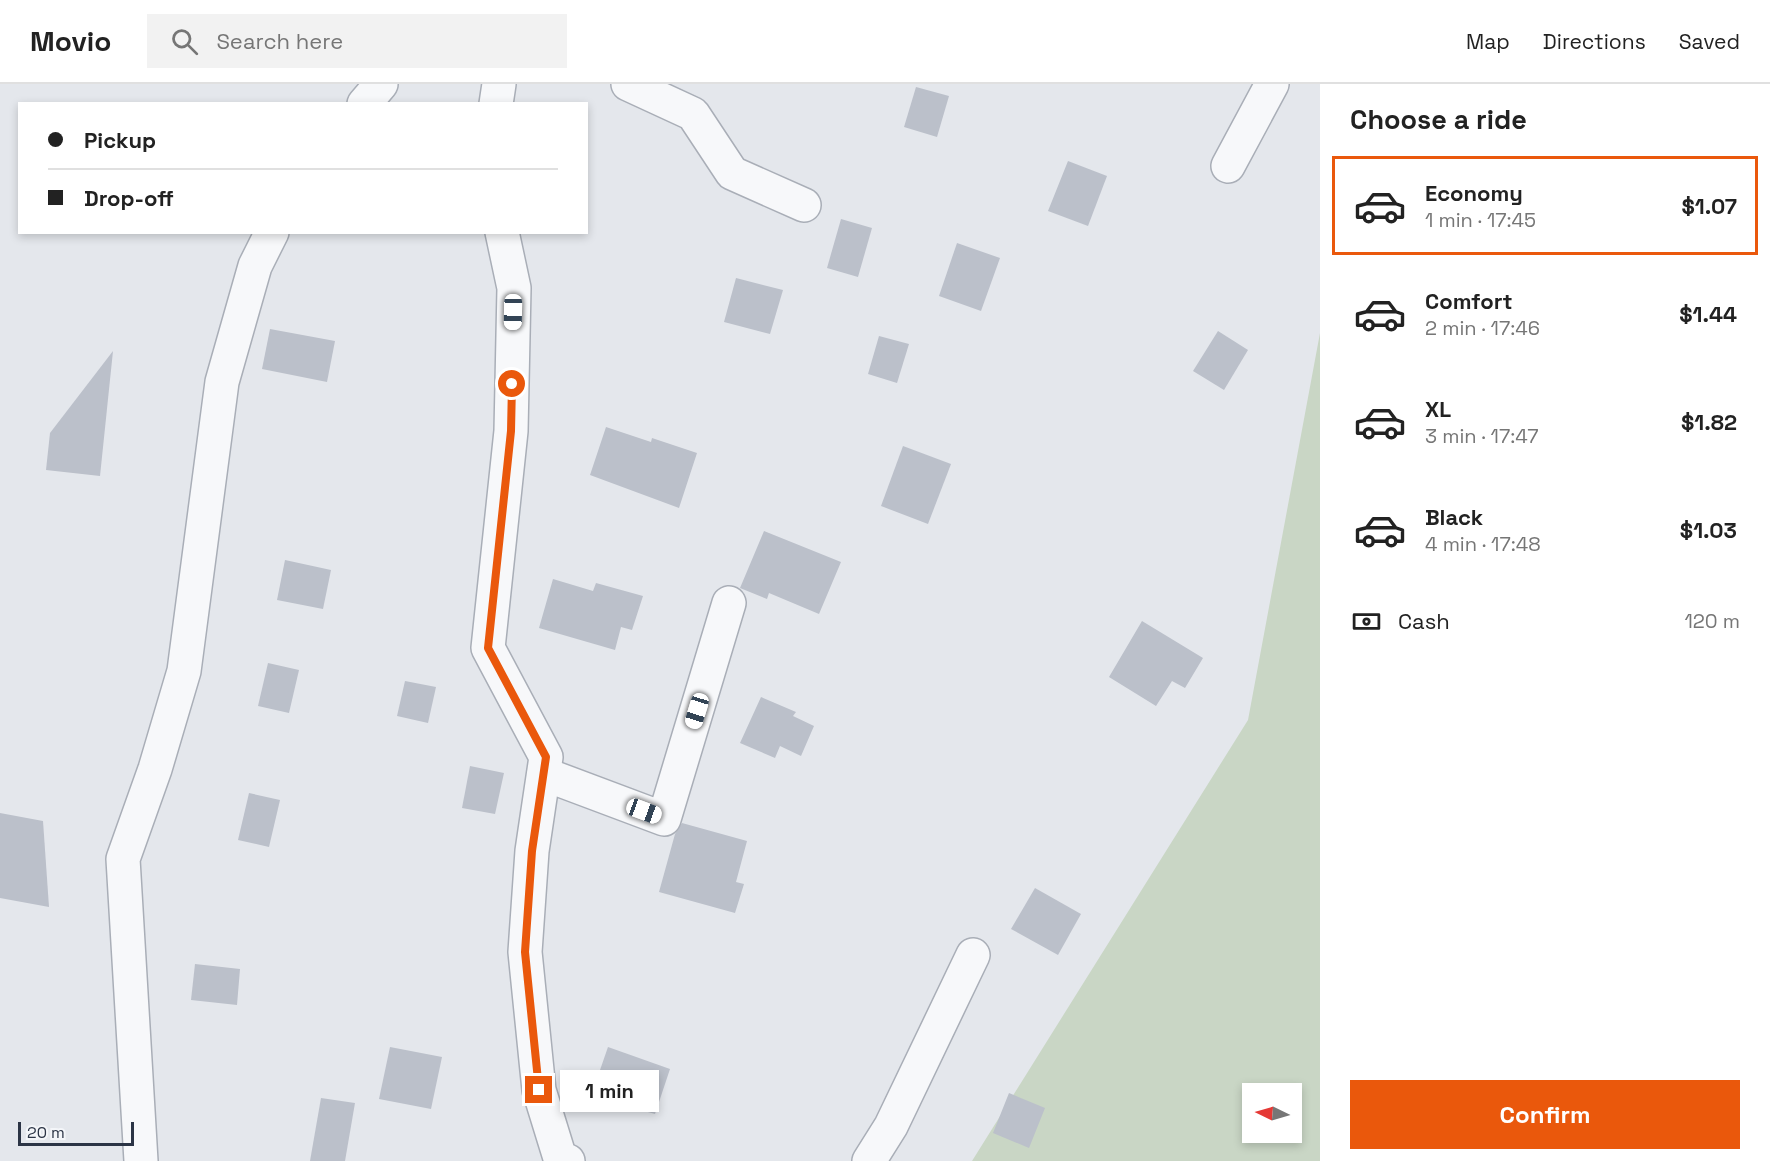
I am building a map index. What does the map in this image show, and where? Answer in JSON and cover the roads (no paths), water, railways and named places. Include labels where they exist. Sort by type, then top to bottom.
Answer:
[{"type":"street","points":[[366,102],[381,84]]},
{"type":"street","points":[[496,102],[499,84]]},
{"type":"street","points":[[628,84],[693,114],[732,173],[804,205]]},
{"type":"street","points":[[1228,166],[1272,84]]},
{"type":"street","points":[[141,1161],[123,859],[155,770],[184,671],[222,382],[255,266],[271,234]]},
{"type":"street","points":[[502,234],[514,288],[511,431],[488,648],[546,757],[532,851],[525,952],[539,1090],[563,1160]]},
{"type":"street","points":[[544,774],[664,819],[729,603]]},
{"type":"street","points":[[869,1161],[891,1126],[973,955]]}]
